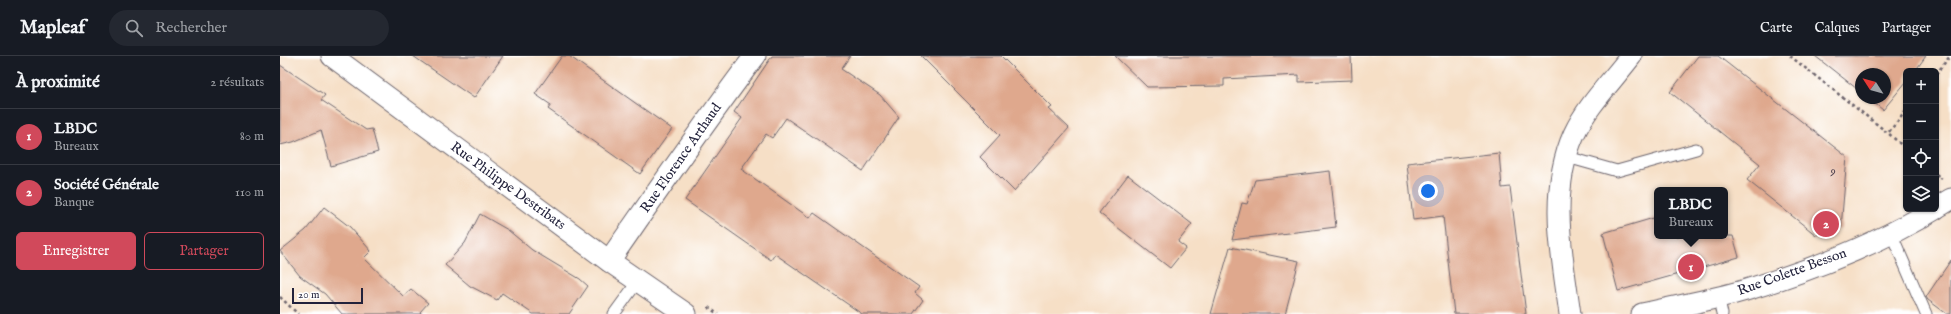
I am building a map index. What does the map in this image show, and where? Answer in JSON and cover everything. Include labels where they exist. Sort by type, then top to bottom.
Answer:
[{"type":"street","name":"Rue Philippe Destribats","points":[[332,56],[609,261],[686,314]]},
{"type":"street","name":"Rue Florence Arthaud","points":[[609,261],[678,160],[755,56]]},
{"type":"street","points":[[1570,314],[1558,215],[1560,181],[1573,135],[1582,119],[1631,56]]},
{"type":"street","name":"Rue Colette Besson","points":[[1939,207],[1951,199]]},
{"type":"street","name":"Rue Colette Besson","points":[[1642,314],[1720,305],[1745,290],[1835,258],[1891,233],[1930,212]]},
{"type":"lane","points":[[1567,157],[1618,171],[1696,149]]},
{"type":"lane","points":[[1891,233],[1926,314]]},
{"type":"lane","points":[[614,314],[638,281]]},
{"type":"path","points":[[1790,56],[1903,146]]},
{"type":"path","points":[[1939,70],[1950,56]]},
{"type":"path","points":[[1888,133],[1903,115]]},
{"type":"path","points":[[280,297],[298,314]]},
{"type":"building","points":[[413,56],[503,56],[474,98]]},
{"type":"building","points":[[562,56],[569,56],[672,129],[640,174],[548,109],[551,105],[535,94]]},
{"type":"building","points":[[772,56],[850,56],[841,69],[880,95],[899,117],[863,171],[786,118],[772,138],[766,134],[741,169],[810,218],[814,213],[919,287],[915,293],[923,300],[913,314],[862,314],[775,254],[771,260],[685,200],[742,118],[734,112]]},
{"type":"building","points":[[921,56],[1001,56],[1052,107],[1049,109],[1069,128],[1014,191],[980,157],[1000,135]]},
{"type":"building","points":[[1115,56],[1351,56],[1352,80],[1299,82],[1299,75],[1224,79],[1224,86],[1147,87]]},
{"type":"building","points":[[1698,56],[1718,56],[1847,157],[1841,228],[1816,235],[1747,180],[1760,164],[1670,92]]},
{"type":"building","points":[[1815,56],[1926,56],[1917,68],[1903,68],[1903,86],[1891,100],[1891,68],[1855,68],[1855,87]]},
{"type":"building","points":[[280,65],[325,95],[321,100],[366,130],[372,129],[378,152],[331,166],[321,130],[293,142],[280,145]]},
{"type":"building","points":[[1876,104],[1888,104],[1883,110]]},
{"type":"building","points":[[1499,153],[1502,188],[1510,187],[1526,314],[1454,314],[1443,216],[1413,220],[1407,163]]},
{"type":"building","points":[[1330,171],[1336,227],[1232,240],[1242,203],[1247,204],[1255,180]]},
{"type":"building","points":[[1128,175],[1192,224],[1178,242],[1186,248],[1170,268],[1099,213]]},
{"type":"building","points":[[324,207],[350,227],[371,251],[364,258],[403,296],[411,289],[428,303],[420,312],[422,314],[342,314],[325,294],[300,276],[280,251],[306,230]]},
{"type":"building","points":[[480,214],[508,230],[532,250],[580,279],[588,286],[569,314],[533,314],[502,293],[497,300],[470,286],[445,265],[465,243]]},
{"type":"building","points":[[1654,218],[1654,239],[1728,239],[1728,236],[1733,236],[1739,257],[1618,291],[1603,233]]},
{"type":"building","points":[[1230,247],[1299,261],[1285,314],[1211,314]]},
{"type":"building","points":[[1951,260],[1951,314],[1947,314],[1926,297]]},
{"type":"place","name":"Société Générale","points":[[1826,224]]},
{"type":"place","name":"LBDC","points":[[1691,267]]}]
